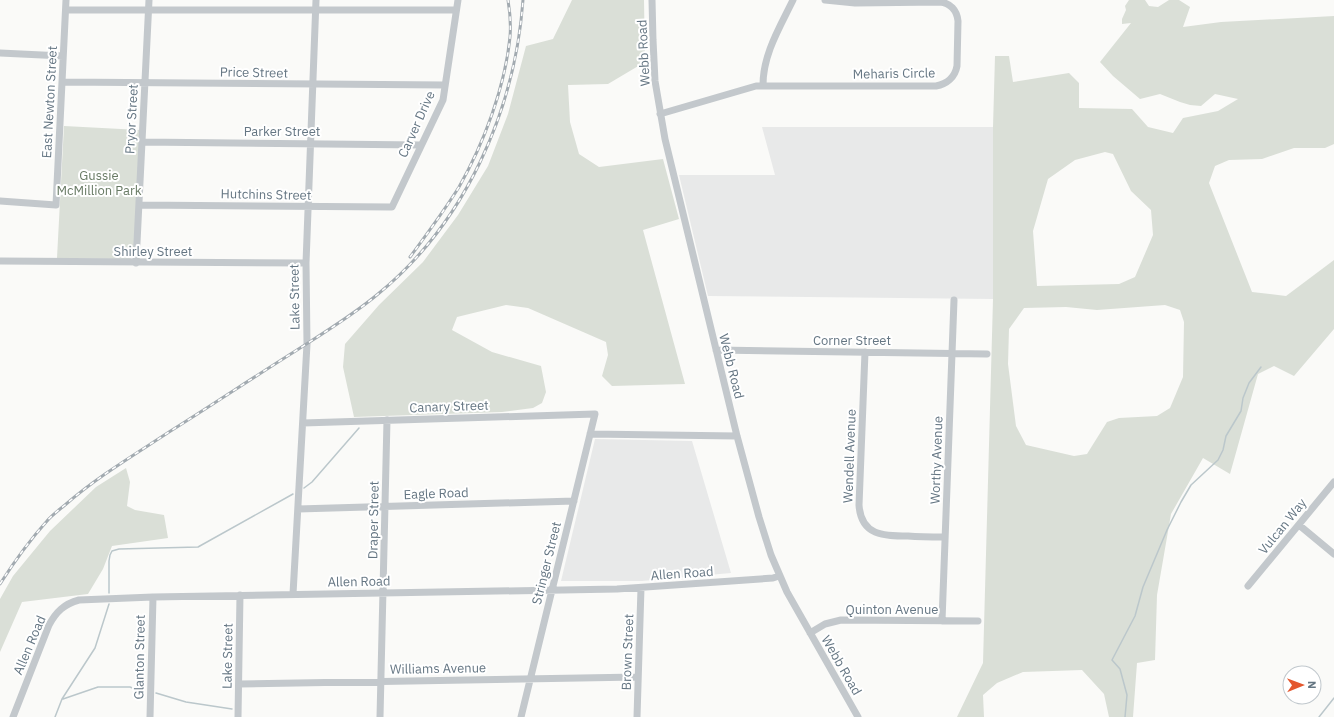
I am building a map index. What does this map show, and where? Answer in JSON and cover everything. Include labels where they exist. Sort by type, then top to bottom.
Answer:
[{"type":"street","name":"East Newton Street","points":[[0,201],[56,205],[66,0]]},
{"type":"street","name":"Pryor Street","points":[[136,263],[149,0]]},
{"type":"street","name":"Lake Street","points":[[293,594],[307,344],[306,264],[316,0]]},
{"type":"street","name":"Carver Drive","points":[[392,207],[443,100],[458,0]]},
{"type":"street","name":"Webb Road","points":[[652,0],[654,60],[660,114],[670,162],[737,436],[759,517],[779,576],[858,717]]},
{"type":"street","points":[[763,85],[765,63],[768,53],[793,0]]},
{"type":"street","name":"Meharis Circle","points":[[660,114],[763,85],[936,86],[947,82],[955,74],[957,66],[958,21],[957,14],[950,5],[940,2],[855,3],[825,0]]},
{"type":"street","points":[[66,10],[456,10]]},
{"type":"street","points":[[0,53],[64,56]]},
{"type":"street","name":"Price Street","points":[[62,82],[445,85]]},
{"type":"street","name":"Parker Street","points":[[142,142],[421,145]]},
{"type":"street","name":"Hutchins Street","points":[[139,205],[392,207]]},
{"type":"street","name":"Shirley Street","points":[[0,261],[306,264]]},
{"type":"street","name":"Worthy Avenue","points":[[942,621],[954,300]]},
{"type":"street","name":"Corner Street","points":[[716,350],[987,354]]},
{"type":"street","name":"Wendell Avenue","points":[[865,352],[859,505],[862,518],[870,529],[882,535],[945,537]]},
{"type":"street","name":"Canary Street","points":[[303,423],[595,414]]},
{"type":"street","name":"Stringer Street","points":[[521,717],[595,414]]},
{"type":"street","name":"Draper Street","points":[[380,717],[387,420]]},
{"type":"street","points":[[590,434],[737,436]]},
{"type":"street","name":"Vulcan Way","points":[[1248,586],[1334,482]]},
{"type":"street","name":"Eagle Road","points":[[298,509],[574,501]]},
{"type":"street","points":[[1298,525],[1334,554]]},
{"type":"street","name":"Allen Road","points":[[13,717],[49,625],[53,617],[70,602],[88,599],[153,597],[641,588],[773,578],[779,576]]},
{"type":"street","name":"Brown Street","points":[[637,717],[641,588]]},
{"type":"street","name":"Lake Street","points":[[238,717],[240,595]]},
{"type":"street","name":"Glanton Street","points":[[150,717],[153,597]]},
{"type":"street","name":"Quinton Avenue","points":[[810,633],[825,624],[841,620],[978,622]]},
{"type":"street","name":"Williams Avenue","points":[[239,684],[638,677]]},
{"type":"shaded area","points":[[762,127],[993,127],[993,299],[708,296],[679,175],[775,175]]},
{"type":"shaded area","points":[[595,439],[692,441],[731,573],[642,581],[561,581]]},
{"type":"green space","points":[[572,0],[644,0],[645,62],[608,84],[568,85],[570,122],[579,154],[599,167],[663,159],[679,219],[643,230],[685,384],[612,386],[602,376],[608,355],[606,342],[528,308],[506,305],[457,317],[452,330],[492,352],[541,366],[546,392],[542,403],[533,408],[502,412],[354,417],[343,367],[345,344],[379,305],[423,262],[458,215],[488,166],[508,114],[526,46],[553,39]]},
{"type":"green space","points":[[1129,0],[1145,0],[1149,6],[1158,7],[1169,0],[1179,0],[1190,7],[1183,27],[1221,22],[1334,16],[1334,144],[1325,148],[1294,148],[1262,159],[1229,160],[1215,166],[1209,183],[1252,292],[1286,296],[1334,260],[1334,329],[1294,376],[1274,366],[1258,374],[1230,474],[1203,458],[1171,514],[1157,595],[1155,660],[1137,663],[1133,717],[1109,717],[1104,694],[1082,670],[1023,672],[997,683],[983,695],[984,717],[957,717],[983,663],[993,299],[993,127],[995,56],[1009,56],[1013,82],[1069,73],[1079,83],[1079,108],[1132,109],[1148,127],[1173,133],[1183,118],[1218,111],[1238,99],[1215,94],[1201,106],[1190,105],[1160,94],[1140,99],[1113,76],[1100,62],[1131,23],[1122,24],[1122,19],[1126,10],[1125,6]],"holes":[[[1105,152],[1113,154],[1131,191],[1151,210],[1153,235],[1135,277],[1119,284],[1037,286],[1033,231],[1048,179],[1075,160]],[[1165,305],[1180,310],[1184,322],[1183,377],[1170,408],[1157,416],[1119,418],[1107,422],[1087,454],[1074,456],[1026,445],[1016,426],[1008,364],[1009,329],[1024,308],[1066,307],[1097,310]]]},
{"type":"green space","name":"Gussie McMillion Park","points":[[64,126],[140,130],[134,256],[130,259],[57,258]]},
{"type":"green space","points":[[126,468],[130,482],[127,506],[135,510],[164,515],[168,538],[112,546],[103,569],[88,594],[22,602],[0,652],[0,599],[13,576],[50,531],[96,487]]},
{"type":"waterway","points":[[1125,717],[1127,695],[1120,669],[1112,660],[1135,616],[1143,587],[1167,530],[1181,502],[1191,485],[1218,460],[1223,450],[1226,436],[1241,411],[1243,398],[1249,383],[1261,367]]},
{"type":"waterway","points":[[304,488],[312,482],[359,428]]},
{"type":"waterway","points":[[109,593],[109,561],[112,551],[119,549],[198,547],[293,494]]},
{"type":"waterway","points":[[55,717],[62,699],[95,648],[109,604]]},
{"type":"waterway","points":[[63,699],[98,687],[130,687],[142,692]]},
{"type":"waterway","points":[[156,693],[186,702],[232,709]]},
{"type":"waterway","points":[[1319,717],[1334,698]]},
{"type":"railway","points":[[410,257],[459,187],[485,133],[498,95],[507,56],[510,37],[510,14],[508,0]]},
{"type":"railway","points":[[0,584],[40,529],[53,515],[77,495],[129,458],[349,316],[378,294],[409,266],[436,234],[460,199],[480,162],[497,123],[509,83],[518,42],[523,0]]}]
